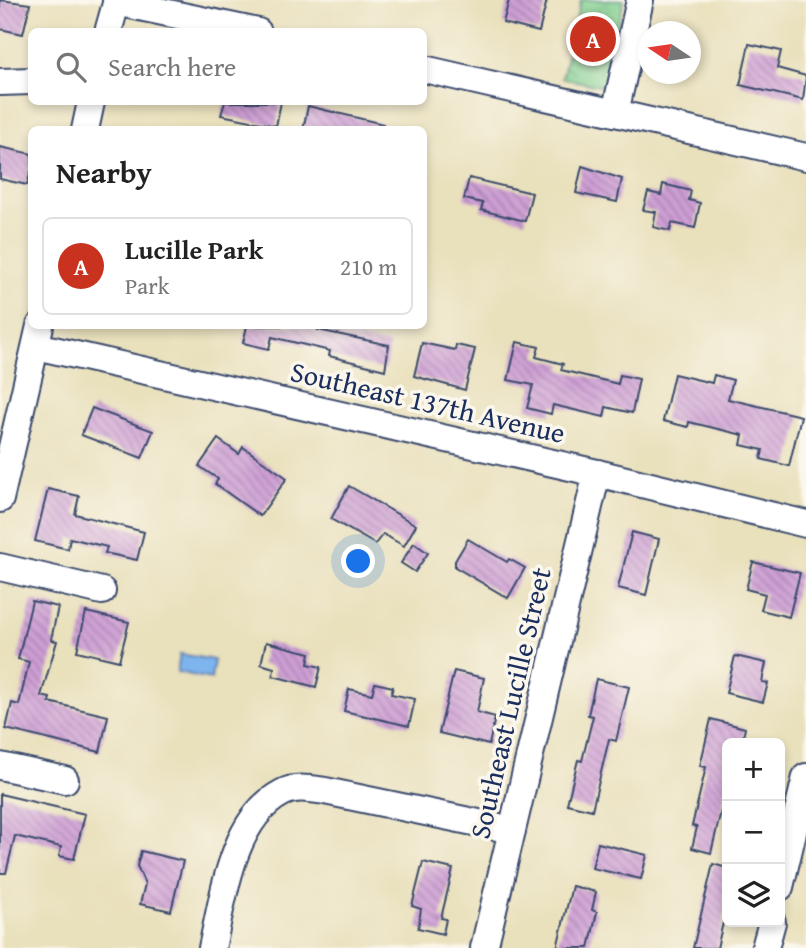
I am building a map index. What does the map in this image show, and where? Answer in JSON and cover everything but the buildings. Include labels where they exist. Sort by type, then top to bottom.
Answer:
[{"type":"street","points":[[615,113],[640,0]]},
{"type":"street","points":[[109,28],[116,1],[240,28]]},
{"type":"street","points":[[427,70],[806,157]]},
{"type":"street","points":[[0,82],[28,81]]},
{"type":"street","points":[[86,126],[90,105]]},
{"type":"street","points":[[0,499],[5,453],[38,335]]},
{"type":"street","name":"Southeast 137th Avenue","points":[[38,335],[806,524]]},
{"type":"street","name":"Southeast Lucille Street","points":[[484,948],[597,473]]},
{"type":"street","points":[[0,567],[102,591]]},
{"type":"street","points":[[0,766],[65,780]]},
{"type":"street","points":[[785,866],[806,777]]},
{"type":"street","points":[[212,948],[231,868],[245,830],[260,812],[282,793],[301,788],[325,791],[512,830]]},
{"type":"street","points":[[765,948],[771,927]]},
{"type":"green space","points":[[581,0],[624,0],[604,87],[562,78]]},
{"type":"water","points":[[180,654],[214,660],[211,679],[177,672]]},
{"type":"place","name":"Lucille Park","points":[[593,39]]}]
